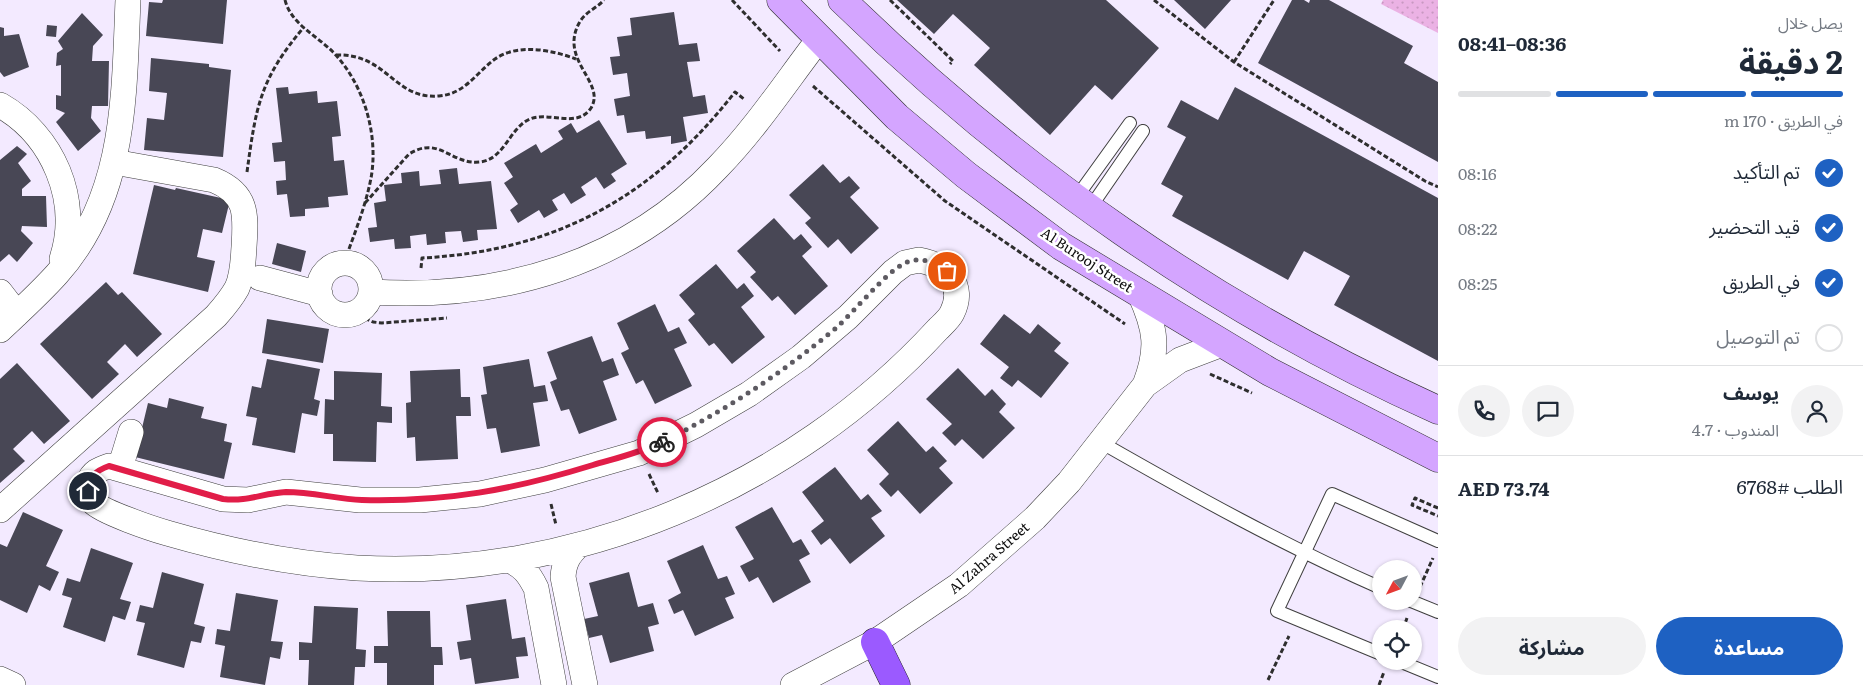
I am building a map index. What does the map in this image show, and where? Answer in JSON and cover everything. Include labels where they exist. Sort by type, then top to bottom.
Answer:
[{"type":"main road","points":[[876,642],[896,685]]},
{"type":"street","points":[[0,292],[9,322],[58,273],[76,248],[91,220],[114,162],[124,106],[128,0]]},
{"type":"street","name":"Al Burooj Street","points":[[781,0],[897,117],[966,175],[1061,246],[1270,372],[1438,458]]},
{"type":"street","points":[[842,0],[931,83],[1002,142],[1155,254],[1222,297],[1335,360],[1438,410]]},
{"type":"street","points":[[371,292],[409,294],[485,288],[558,269],[628,237],[675,205],[718,168],[743,140],[819,39]]},
{"type":"street","points":[[0,105],[12,112],[33,130],[49,152],[61,177],[67,201],[68,225],[65,250],[58,273]]},
{"type":"street","points":[[0,510],[228,303],[237,287],[242,270],[246,218],[236,194],[226,185],[214,180],[114,162]]},
{"type":"street","points":[[919,260],[934,263],[947,271],[954,284],[956,300],[952,314],[912,357],[838,421],[773,464],[739,483],[668,516],[570,547],[509,560],[425,568],[358,568],[257,556],[158,531],[103,509],[93,502],[88,491],[90,479],[97,470],[109,466],[223,499],[236,500],[286,492],[360,500],[420,500],[480,494],[545,480],[639,453],[696,425],[750,394],[801,357],[848,317],[892,272],[905,263],[919,260]]},
{"type":"street","points":[[344,263],[361,269],[370,283],[371,292],[363,308],[346,315],[330,310],[320,294],[323,277],[328,270],[344,263]]},
{"type":"street","points":[[260,278],[320,294]]},
{"type":"street","name":"Al Zahra Street","points":[[793,685],[876,642],[959,585],[998,553],[1052,500],[1102,443],[1145,385],[1152,366],[1156,346],[1151,318],[1140,294]]},
{"type":"street","name":"Al Zahra Street","points":[[1145,385],[1180,360],[1222,344]]},
{"type":"street","points":[[120,468],[131,432]]},
{"type":"street","points":[[570,547],[564,565],[563,577],[585,685]]},
{"type":"street","points":[[509,560],[521,565],[530,575],[536,588],[554,685]]},
{"type":"street","points":[[0,679],[13,685]]},
{"type":"lane","points":[[1083,203],[1130,123]]},
{"type":"lane","points":[[1083,203],[1143,131]]},
{"type":"lane","points":[[1102,443],[1202,500],[1304,553],[1372,584]]},
{"type":"lane","points":[[1372,650],[1277,611],[1332,494],[1438,541]]},
{"type":"lane","points":[[1422,605],[1438,612]]},
{"type":"lane","points":[[1420,670],[1438,678]]},
{"type":"path","points":[[285,0],[294,20],[336,55],[349,73],[360,93],[372,137],[370,182],[365,203],[344,263]]},
{"type":"path","points":[[365,203],[409,154],[416,149],[433,147],[464,162],[482,162],[497,154],[514,132],[531,118],[553,116],[574,119],[584,115],[591,108],[594,98],[593,87],[576,60],[574,38],[582,18],[604,0]]},
{"type":"path","points":[[1154,0],[1234,62],[1438,188]]},
{"type":"path","points":[[1234,62],[1274,0]]},
{"type":"path","points":[[242,205],[256,110],[266,80],[283,52],[304,27]]},
{"type":"path","points":[[336,55],[347,55],[368,60],[380,67],[401,86],[426,96],[440,96],[459,90],[496,59],[511,53],[543,50],[576,60]]},
{"type":"path","points":[[639,453],[668,516]]},
{"type":"path","points":[[545,480],[570,547]]},
{"type":"path","points":[[1438,508],[1415,498],[1412,505],[1438,516]]},
{"type":"path","points":[[1268,680],[1297,619]]},
{"type":"shaded area","points":[[1383,0],[1438,0],[1438,33],[1381,4]]},
{"type":"building","points":[[163,0],[227,0],[223,44],[146,36],[149,2],[162,3]]},
{"type":"building","points":[[897,0],[1106,0],[1159,48],[1112,100],[1095,85],[1050,135],[974,65],[990,48],[953,14],[934,34]]},
{"type":"building","points":[[1174,0],[1231,0],[1205,29]]},
{"type":"building","points":[[1292,0],[1304,0],[1309,3],[1310,0],[1329,0],[1413,46],[1404,63],[1438,82],[1438,162],[1258,63]]},
{"type":"building","points":[[674,12],[679,45],[697,43],[700,61],[687,62],[693,97],[705,95],[708,113],[683,117],[687,141],[671,144],[671,136],[646,139],[645,131],[627,133],[624,115],[617,116],[614,99],[630,96],[627,73],[613,75],[610,57],[620,56],[617,37],[632,35],[630,18]]},
{"type":"building","points":[[82,13],[103,35],[93,46],[92,61],[109,61],[108,106],[92,106],[91,118],[101,131],[78,151],[56,122],[65,113],[56,109],[56,95],[61,96],[61,65],[56,66],[57,53],[63,49],[58,41]]},
{"type":"building","points":[[47,25],[57,26],[56,37],[46,36]]},
{"type":"building","points":[[0,27],[4,28],[4,36],[19,34],[29,67],[4,77],[0,72]]},
{"type":"building","points":[[151,58],[209,64],[209,67],[231,70],[223,157],[144,150],[147,118],[164,120],[167,93],[149,91]]},
{"type":"building","points":[[288,87],[289,94],[317,91],[318,103],[337,101],[341,136],[332,137],[334,161],[344,160],[348,195],[328,197],[329,207],[305,209],[305,216],[290,217],[287,194],[277,195],[276,181],[286,180],[285,161],[274,162],[272,143],[282,142],[276,88]]},
{"type":"building","points":[[1235,87],[1438,198],[1438,361],[1334,305],[1350,276],[1304,251],[1288,280],[1172,216],[1183,196],[1161,184],[1186,137],[1167,127],[1181,100],[1218,120]]},
{"type":"building","points":[[599,120],[627,164],[611,174],[616,181],[604,189],[596,177],[581,187],[586,195],[571,204],[564,193],[552,200],[558,210],[544,218],[539,210],[518,223],[510,210],[518,204],[504,183],[513,177],[504,163],[536,144],[541,153],[563,139],[558,131],[571,123],[577,133]]},
{"type":"building","points":[[17,146],[27,154],[18,163],[31,181],[22,189],[22,196],[46,196],[47,227],[22,226],[21,231],[33,243],[17,262],[9,254],[0,262],[0,160]]},
{"type":"building","points":[[823,164],[840,183],[849,176],[860,188],[850,197],[879,228],[851,254],[838,239],[828,248],[805,223],[811,218],[789,195]]},
{"type":"building","points":[[457,168],[459,184],[491,181],[497,229],[477,230],[478,240],[463,242],[461,231],[445,232],[446,243],[427,245],[426,234],[410,236],[411,248],[395,249],[394,239],[370,242],[368,228],[377,227],[374,203],[386,201],[384,185],[402,183],[401,173],[419,171],[420,186],[441,184],[439,170]]},
{"type":"building","points":[[154,185],[230,200],[222,233],[203,229],[197,257],[215,261],[208,292],[133,274]]},
{"type":"building","points":[[774,218],[794,240],[801,234],[812,247],[802,256],[828,286],[795,315],[778,296],[772,301],[750,277],[756,272],[737,251]]},
{"type":"building","points":[[277,243],[306,251],[301,272],[272,264]]},
{"type":"building","points":[[716,264],[737,289],[744,283],[754,296],[741,307],[765,337],[732,364],[714,343],[709,346],[688,320],[695,314],[679,295]]},
{"type":"building","points":[[106,282],[118,295],[122,292],[162,334],[137,357],[125,344],[107,362],[119,374],[92,399],[40,344]]},
{"type":"building","points":[[655,304],[668,332],[679,327],[687,343],[674,349],[692,386],[655,404],[643,380],[636,384],[621,353],[629,349],[617,323]]},
{"type":"building","points":[[1004,314],[1030,334],[1038,324],[1061,343],[1054,351],[1069,363],[1041,398],[1018,380],[1012,387],[1000,378],[1009,367],[980,344]]},
{"type":"building","points":[[267,319],[329,329],[323,363],[262,353]]},
{"type":"building","points":[[592,336],[602,362],[613,358],[619,375],[603,381],[617,420],[579,434],[569,409],[561,411],[550,382],[557,379],[547,352]]},
{"type":"building","points":[[267,359],[320,369],[314,399],[320,401],[317,416],[302,413],[295,453],[252,445],[257,418],[246,416],[252,386],[261,388]]},
{"type":"building","points":[[529,359],[534,387],[545,385],[548,401],[533,403],[540,446],[501,453],[496,428],[487,429],[481,395],[487,394],[483,367]]},
{"type":"building","points":[[17,363],[70,421],[44,444],[32,431],[13,449],[25,461],[0,483],[0,379]]},
{"type":"building","points":[[958,368],[985,396],[992,389],[1006,404],[999,412],[1015,428],[983,459],[962,439],[955,446],[942,433],[952,424],[926,399]]},
{"type":"building","points":[[460,369],[461,397],[470,397],[471,416],[456,416],[458,459],[416,461],[415,437],[407,438],[406,403],[411,402],[410,371]]},
{"type":"building","points":[[334,371],[382,373],[381,406],[392,407],[392,423],[377,422],[376,462],[333,461],[333,434],[324,434],[325,399],[334,400]]},
{"type":"building","points":[[169,398],[204,407],[201,418],[227,424],[224,441],[232,443],[224,479],[135,457],[148,403],[167,408]]},
{"type":"building","points":[[898,421],[926,452],[933,446],[947,461],[939,468],[953,483],[920,514],[898,490],[891,497],[879,484],[889,474],[867,450]]},
{"type":"building","points":[[835,467],[861,500],[868,494],[882,511],[871,518],[885,536],[850,564],[830,538],[821,545],[811,531],[824,521],[802,492]]},
{"type":"building","points":[[772,507],[793,543],[801,539],[810,554],[799,560],[811,582],[773,603],[758,577],[749,582],[740,566],[754,559],[735,527]]},
{"type":"building","points":[[23,512],[63,530],[46,566],[59,572],[50,591],[39,585],[27,613],[0,600],[0,544],[7,547]]},
{"type":"building","points":[[703,545],[718,579],[727,576],[735,594],[725,598],[734,618],[695,636],[683,610],[674,614],[668,600],[681,593],[667,561]]},
{"type":"building","points":[[91,548],[133,563],[120,599],[131,602],[125,620],[113,616],[105,642],[63,627],[72,598],[62,595],[67,578],[80,582]]},
{"type":"building","points":[[162,572],[204,584],[194,624],[205,627],[201,643],[191,641],[184,668],[137,655],[145,623],[136,621],[140,605],[153,608]]},
{"type":"building","points":[[629,572],[638,607],[653,603],[659,624],[648,627],[654,651],[610,663],[602,635],[589,638],[584,619],[598,616],[589,583]]},
{"type":"building","points":[[236,593],[278,600],[271,641],[283,642],[280,659],[270,657],[265,685],[220,677],[225,646],[215,644],[217,629],[230,631]]},
{"type":"building","points":[[506,599],[512,639],[525,637],[528,656],[516,657],[519,678],[475,684],[471,658],[460,660],[457,642],[471,640],[466,605]]},
{"type":"building","points":[[314,606],[358,608],[356,649],[366,650],[365,667],[355,667],[354,685],[308,685],[309,660],[299,660],[299,642],[312,643]]},
{"type":"building","points":[[387,611],[430,611],[431,647],[442,647],[443,665],[434,665],[434,685],[387,685],[387,663],[374,663],[374,646],[388,646]]},
{"type":"way so far","points":[[662,442],[750,394],[801,357],[848,317],[892,272],[905,263],[919,260],[934,263],[947,271]]},
{"type":"route","points":[[88,491],[90,479],[97,470],[109,466],[223,499],[248,500],[286,492],[360,500],[420,500],[480,494],[545,480],[639,453],[662,442]]}]
